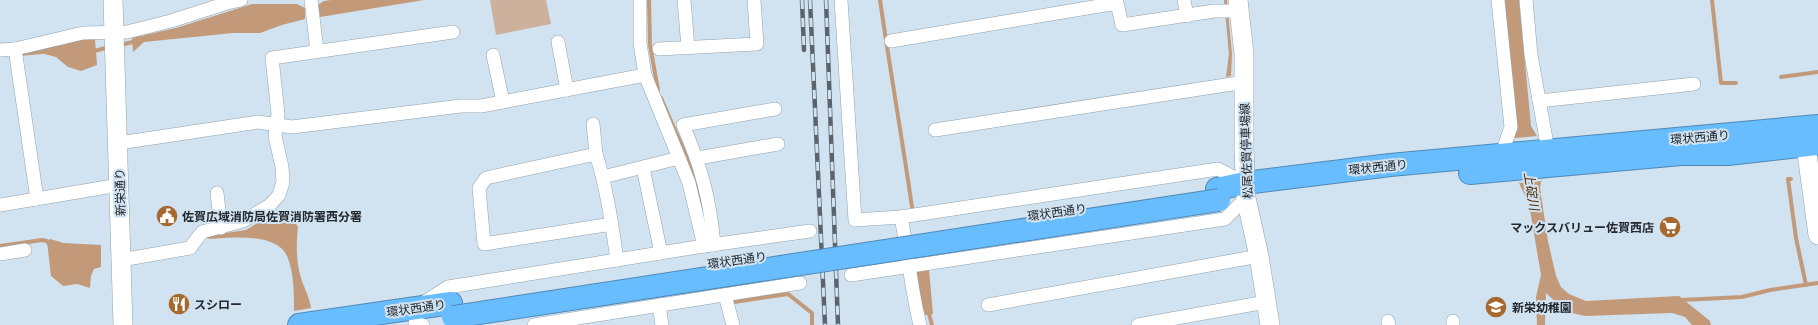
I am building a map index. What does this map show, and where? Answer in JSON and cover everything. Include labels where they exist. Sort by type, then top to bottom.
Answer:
[{"type":"highway","name":"環状西通り","points":[[309,324],[414,320],[452,310],[1245,190],[1367,182],[1512,159],[1542,156],[1728,154],[1811,136]]},
{"type":"street","points":[[113,0],[114,35]]},
{"type":"street","points":[[0,50],[16,54],[83,33],[114,35],[171,21],[226,1],[241,0]]},
{"type":"street","points":[[640,0],[640,43],[645,75],[689,184],[709,245]]},
{"type":"street","points":[[684,0],[688,48]]},
{"type":"street","points":[[659,49],[757,44],[754,0]]},
{"type":"street","points":[[840,0],[855,220],[901,217],[1218,168],[1245,190],[1225,219],[851,275]]},
{"type":"street","points":[[1184,0],[1187,16]]},
{"type":"street","points":[[1498,0],[1511,126],[1505,144],[1512,159]]},
{"type":"street","points":[[1526,0],[1531,56],[1539,101],[1542,156]]},
{"type":"street","points":[[311,2],[317,51]]},
{"type":"street","points":[[891,41],[1117,3],[1122,25],[1233,8]]},
{"type":"street","name":"松尾佐賀停車場線","points":[[1233,8],[1244,54],[1245,190],[1259,256],[1270,325]]},
{"type":"street","points":[[121,260],[190,248],[202,232],[243,221],[270,205],[279,195],[282,182],[282,167],[276,136],[278,114],[272,58],[452,32]]},
{"type":"street","name":"新栄通り","points":[[114,35],[119,143],[123,325]]},
{"type":"street","points":[[558,42],[567,90]]},
{"type":"street","points":[[16,54],[37,199]]},
{"type":"street","points":[[493,55],[502,102]]},
{"type":"street","points":[[119,143],[258,122],[292,127],[461,106],[481,106],[645,75]]},
{"type":"street","points":[[934,130],[1245,82]]},
{"type":"street","points":[[1539,101],[1694,84]]},
{"type":"street","points":[[709,245],[711,213],[698,158],[682,125],[775,109]]},
{"type":"street","points":[[593,124],[596,154],[604,177],[617,260]]},
{"type":"street","points":[[1811,136],[1818,235]]},
{"type":"street","points":[[698,158],[778,144]]},
{"type":"street","points":[[596,154],[486,178],[479,188],[484,244],[612,224]]},
{"type":"street","points":[[604,177],[679,158]]},
{"type":"street","points":[[642,168],[661,253]]},
{"type":"street","points":[[0,205],[119,185]]},
{"type":"street","points":[[217,193],[221,228]]},
{"type":"street","points":[[901,217],[910,267],[911,286],[920,325]]},
{"type":"street","points":[[414,320],[448,287],[709,245],[810,231]]},
{"type":"street","points":[[0,254],[25,250]]},
{"type":"street","points":[[988,305],[1259,256]]},
{"type":"street","points":[[534,325],[800,283]]},
{"type":"street","points":[[725,294],[733,325]]},
{"type":"street","points":[[1138,325],[1266,302]]},
{"type":"street","points":[[659,305],[662,325]]},
{"type":"shaded area","points":[[490,0],[546,0],[551,24],[496,35]]},
{"type":"water","points":[[424,0],[320,17],[318,5],[324,1]]},
{"type":"water","points":[[1224,0],[1227,0],[1232,54],[1231,76],[1226,77],[1229,54]]},
{"type":"water","name":"上碇川","points":[[1503,0],[1519,0],[1531,126],[1537,136],[1542,177],[1540,188],[1548,241],[1556,276],[1561,287],[1569,294],[1586,301],[1679,296],[1710,321],[1711,325],[1692,325],[1685,317],[1672,313],[1585,316],[1572,313],[1562,308],[1546,293],[1545,325],[1537,325],[1536,297],[1541,275],[1529,204],[1519,183],[1516,169]]},
{"type":"water","points":[[252,4],[297,4],[305,8],[305,19],[260,33],[233,33],[144,42],[133,52],[132,38],[176,28]]},
{"type":"water","points":[[81,37],[95,39],[97,65],[81,71],[68,67],[56,57],[37,52],[54,44]]},
{"type":"water","points":[[278,210],[288,211],[298,227],[297,247],[299,268],[311,308],[294,311],[294,290],[291,269],[287,256],[281,248],[273,243],[252,238],[207,238],[211,235],[246,230]]},
{"type":"water","points":[[50,239],[64,243],[101,245],[101,267],[94,269],[91,276],[90,288],[77,284],[63,286],[51,276],[47,241]]},
{"type":"water","points":[[929,270],[933,314],[925,315],[916,282],[917,272]]},
{"type":"pier","points":[[1537,136],[1542,177],[1541,181],[1519,183],[1516,169],[1514,138]]},
{"type":"waterway","points":[[649,0],[650,45],[658,90]]},
{"type":"waterway","points":[[880,0],[912,207]]},
{"type":"waterway","points":[[1712,0],[1721,83],[1736,83]]},
{"type":"waterway","points":[[120,45],[137,41]]},
{"type":"waterway","points":[[91,52],[109,47]]},
{"type":"waterway","points":[[19,54],[42,52]]},
{"type":"waterway","points":[[1781,77],[1818,72]]},
{"type":"waterway","points":[[661,98],[691,167],[705,223]]},
{"type":"waterway","points":[[1791,179],[1788,179],[1796,238],[1806,285]]},
{"type":"waterway","points":[[0,246],[42,240],[47,241],[50,245]]},
{"type":"waterway","points":[[1680,303],[1682,300],[1742,297],[1770,290],[1818,283]]},
{"type":"waterway","points":[[734,302],[788,294],[812,313],[812,325]]},
{"type":"waterway","points":[[928,310],[932,325]]},
{"type":"railway","points":[[802,0],[804,50]]},
{"type":"railway","points":[[810,0],[825,325]]},
{"type":"railway","points":[[826,0],[838,325]]},
{"type":"place","name":"佐賀広域消防局佐賀消防署西分署","points":[[167,216]]},
{"type":"place","name":"マックスバリュー佐賀西店","points":[[1670,227]]},
{"type":"place","name":"スシロー","points":[[179,304]]},
{"type":"place","name":"新栄幼稚園","points":[[1496,307]]}]
